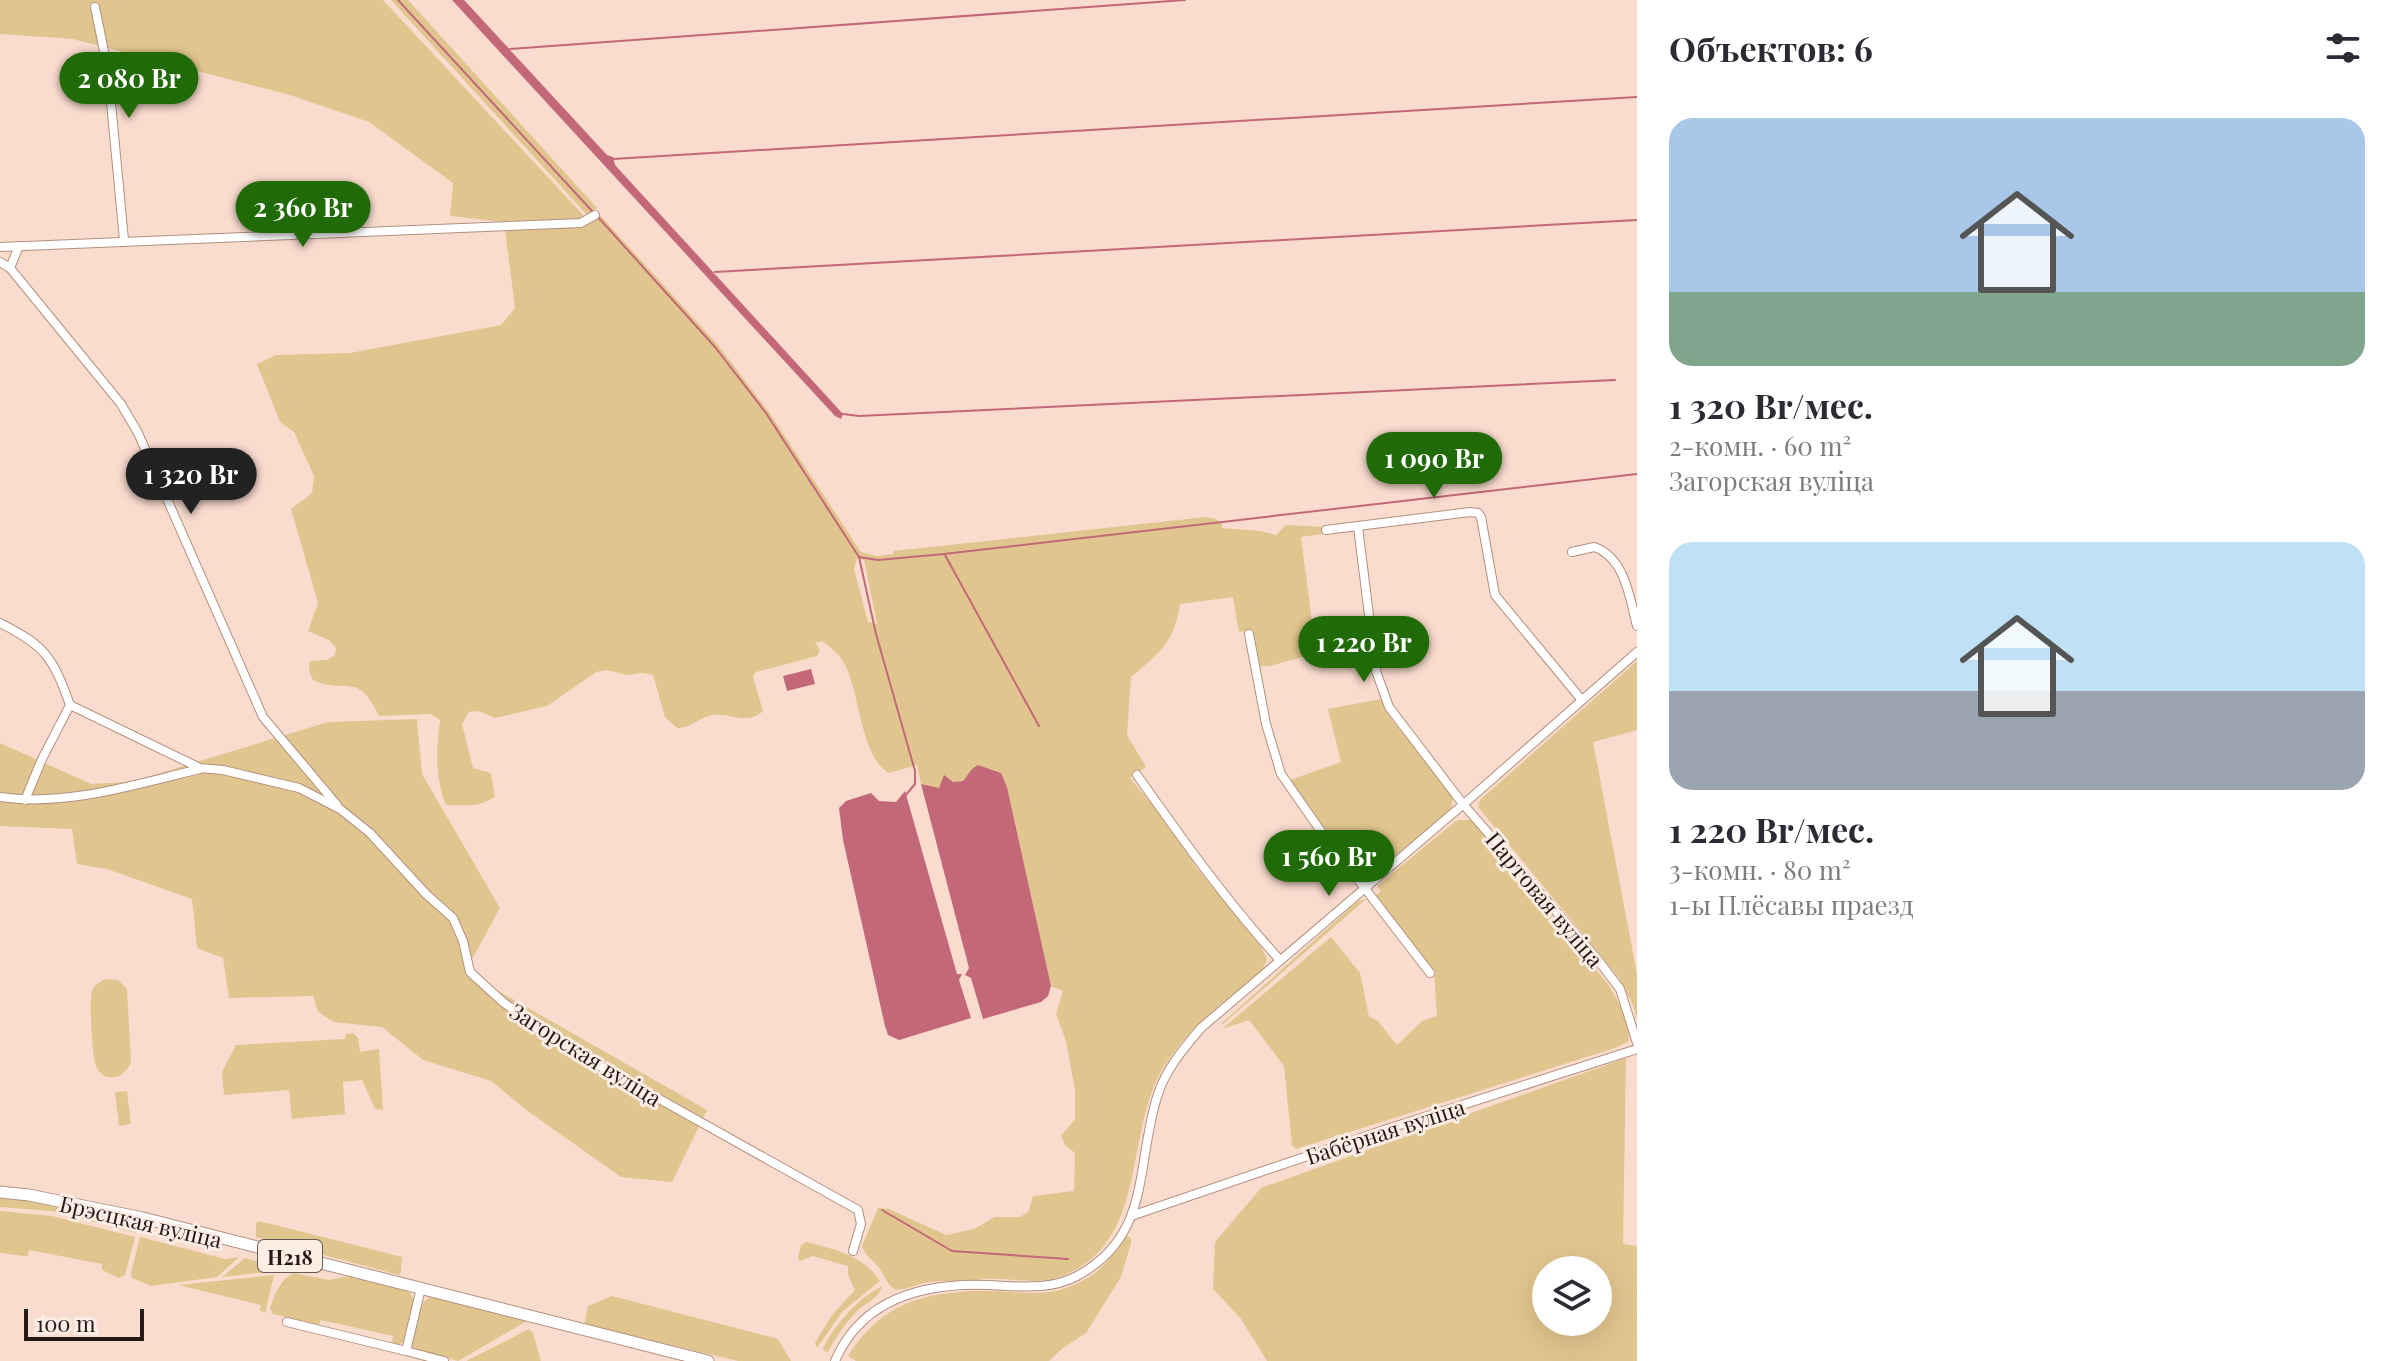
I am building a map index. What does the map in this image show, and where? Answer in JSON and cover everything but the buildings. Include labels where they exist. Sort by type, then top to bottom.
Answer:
[{"type":"main road","name":"Брэсцкая вуліца","points":[[0,1192],[143,1218],[708,1361]]},
{"type":"street","points":[[95,7],[108,71],[124,240]]},
{"type":"street","points":[[0,247],[581,223],[595,215]]},
{"type":"street","points":[[10,268],[19,246]]},
{"type":"street","name":"Загорская вуліца","points":[[0,262],[10,268],[121,404],[138,433],[263,717],[340,809],[370,833],[426,894],[453,918],[463,941],[470,972],[504,1003],[577,1053],[858,1210],[861,1224],[853,1251]]},
{"type":"street","points":[[1326,530],[1470,512],[1481,517],[1495,595],[1581,699]]},
{"type":"street","name":"Партовая вуліца","points":[[1358,527],[1376,671],[1396,717],[1463,804],[1620,989],[1637,1043]]},
{"type":"street","points":[[1572,552],[1594,547],[1610,556],[1626,584],[1637,626]]},
{"type":"street","points":[[0,623],[28,637],[56,665],[70,705],[25,800]]},
{"type":"street","points":[[1249,634],[1266,724],[1281,774],[1320,830],[1367,888],[1370,897],[1430,973]]},
{"type":"street","points":[[835,1361],[851,1332],[871,1312],[904,1294],[936,1287],[1052,1285],[1076,1276],[1098,1261],[1120,1237],[1134,1215],[1157,1095],[1180,1052],[1201,1028],[1637,652]]},
{"type":"street","name":"Загорская вуліца","points":[[70,705],[200,768],[223,770],[299,788],[340,809]]},
{"type":"street","points":[[0,797],[25,800],[76,796],[200,768]]},
{"type":"street","points":[[1137,775],[1202,868],[1280,960]]},
{"type":"street","name":"Бабёрная вуліца","points":[[1134,1215],[1637,1049]]},
{"type":"street","points":[[406,1351],[421,1288]]},
{"type":"street","points":[[287,1322],[444,1361]]},
{"type":"shaded area","points":[[0,0],[383,0],[585,217],[595,218],[599,214],[718,345],[769,412],[861,552],[877,556],[893,554],[894,551],[1206,517],[1216,519],[1222,528],[1276,535],[1286,525],[1325,527],[1328,533],[1301,537],[1316,653],[1260,666],[1253,630],[1239,632],[1233,597],[1180,604],[1174,628],[1164,646],[1131,677],[1127,735],[1146,767],[1130,778],[1197,868],[1260,945],[1267,959],[1262,971],[1196,1027],[1163,1068],[1142,1126],[1121,1216],[1107,1242],[1086,1263],[1047,1280],[934,1281],[897,1290],[862,1246],[878,1208],[889,1209],[946,1235],[974,1229],[995,1217],[1020,1217],[1028,1212],[1033,1196],[1074,1191],[1075,1153],[1065,1145],[1061,1136],[1075,1119],[1075,1090],[1066,1041],[1056,1014],[1063,991],[1051,986],[1007,787],[1001,773],[972,769],[963,781],[939,789],[921,784],[917,765],[889,773],[879,765],[866,739],[844,663],[822,641],[815,643],[820,650],[817,656],[756,672],[753,677],[763,711],[751,718],[713,715],[677,728],[665,717],[653,675],[626,675],[607,670],[596,672],[547,706],[495,718],[478,711],[469,712],[462,724],[473,768],[491,773],[495,797],[466,806],[446,805],[437,763],[440,720],[430,714],[379,716],[358,688],[313,680],[309,671],[310,661],[327,660],[335,655],[336,648],[329,640],[308,631],[318,603],[291,509],[312,493],[314,476],[294,432],[280,422],[257,364],[276,355],[350,353],[501,325],[515,308],[504,222],[450,216],[453,183],[369,122],[290,95],[73,39],[0,34]],"holes":[[[857,558],[864,560],[877,624],[868,622],[854,569]]]},
{"type":"shaded area","points":[[391,0],[408,0],[597,208],[588,216]]},
{"type":"shaded area","points":[[452,0],[464,0],[607,155],[613,157],[615,165],[843,414],[841,419],[835,416]]},
{"type":"shaded area","points":[[1637,661],[1637,730],[1593,742],[1637,974],[1637,1020],[1619,978],[1478,807],[1480,800]]},
{"type":"shaded area","points":[[811,669],[815,684],[787,691],[783,676]]},
{"type":"shaded area","points":[[1381,699],[1390,717],[1453,797],[1447,813],[1366,879],[1320,825],[1290,780],[1341,762],[1328,709]]},
{"type":"shaded area","points":[[417,719],[422,774],[500,908],[465,972],[707,1110],[672,1182],[621,1177],[491,1081],[423,1060],[382,1027],[334,1022],[318,1012],[313,996],[229,998],[223,958],[197,948],[192,899],[107,869],[77,864],[72,829],[0,826],[0,743],[91,784],[131,782],[328,722]]},
{"type":"shaded area","points":[[978,765],[1001,773],[1007,787],[1051,986],[1048,996],[1041,1002],[983,1019],[971,978],[965,975],[969,968],[921,784],[939,788],[944,775],[953,782],[963,781]]},
{"type":"shaded area","points":[[905,791],[957,974],[962,974],[959,980],[971,1018],[899,1040],[888,1035],[885,1026],[843,840],[839,808],[846,801],[871,793],[879,801],[896,802]]},
{"type":"shaded area","points":[[1457,820],[1470,820],[1476,824],[1607,983],[1626,1019],[1628,1042],[1296,1149],[1292,1145],[1284,1066],[1249,1020],[1222,1029],[1331,937],[1360,973],[1369,1017],[1377,1020],[1397,1045],[1422,1021],[1437,1016],[1434,973],[1375,896],[1381,891],[1377,886]]},
{"type":"shaded area","points":[[1366,899],[1223,1024],[1221,1024],[1358,901]]},
{"type":"shaded area","points":[[106,979],[118,980],[127,989],[131,1062],[125,1072],[110,1078],[97,1068],[91,1006],[92,991]]},
{"type":"shaded area","points":[[353,1033],[358,1038],[360,1052],[379,1049],[383,1110],[375,1109],[362,1080],[343,1082],[345,1114],[292,1119],[289,1090],[224,1095],[222,1072],[236,1045],[345,1039],[346,1034]]},
{"type":"shaded area","points":[[1626,1058],[1623,1244],[1637,1246],[1637,1361],[1267,1361],[1241,1319],[1213,1289],[1215,1242],[1261,1188]]},
{"type":"shaded area","points":[[127,1091],[131,1124],[119,1126],[115,1092]]},
{"type":"shaded area","points":[[0,1198],[20,1199],[133,1224],[136,1233],[52,1211],[0,1207]]},
{"type":"shaded area","points":[[0,1211],[52,1216],[135,1237],[125,1275],[119,1278],[102,1270],[102,1264],[29,1250],[28,1256],[0,1253]]},
{"type":"shaded area","points":[[259,1221],[402,1257],[401,1272],[399,1275],[256,1237],[256,1223]]},
{"type":"shaded area","points":[[1127,1236],[1131,1238],[1131,1243],[1121,1277],[1086,1333],[1049,1361],[856,1361],[848,1356],[874,1324],[905,1304],[960,1292],[1035,1293],[1061,1290],[1095,1273]]},
{"type":"shaded area","points":[[140,1237],[225,1259],[239,1257],[217,1277],[151,1286],[132,1278]]},
{"type":"shaded area","points":[[806,1242],[857,1259],[880,1281],[842,1312],[817,1348],[815,1343],[832,1315],[855,1290],[848,1275],[848,1266],[813,1256],[800,1261],[801,1245]]},
{"type":"shaded area","points":[[245,1258],[276,1267],[275,1271],[222,1277]]},
{"type":"shaded area","points":[[293,1273],[329,1280],[350,1276],[408,1289],[414,1301],[403,1342],[396,1346],[392,1342],[393,1336],[321,1320],[319,1325],[273,1314],[270,1308],[276,1293]]},
{"type":"shaded area","points":[[274,1275],[265,1313],[260,1310],[261,1305],[178,1285]]},
{"type":"shaded area","points":[[882,1286],[878,1295],[847,1322],[828,1352],[824,1351],[828,1338],[848,1312]]},
{"type":"shaded area","points":[[433,1296],[527,1321],[458,1361],[415,1350],[410,1343],[417,1315],[423,1303]]},
{"type":"shaded area","points":[[612,1296],[778,1339],[791,1361],[738,1361],[584,1324],[588,1306]]},
{"type":"shaded area","points":[[529,1329],[541,1361],[466,1361]]},
{"type":"waterway","points":[[398,0],[592,211]]},
{"type":"waterway","points":[[510,49],[1185,0]]},
{"type":"waterway","points":[[613,159],[1637,97]]},
{"type":"waterway","points":[[597,216],[715,347],[766,413],[859,557],[876,634],[915,771],[915,784],[905,796]]},
{"type":"waterway","points":[[715,272],[1637,220]]},
{"type":"waterway","points":[[843,414],[859,416],[1615,380]]},
{"type":"waterway","points":[[859,557],[878,560],[944,554],[1637,474]]},
{"type":"waterway","points":[[945,555],[1039,726]]},
{"type":"waterway","points":[[882,1210],[952,1251],[1068,1259]]}]
